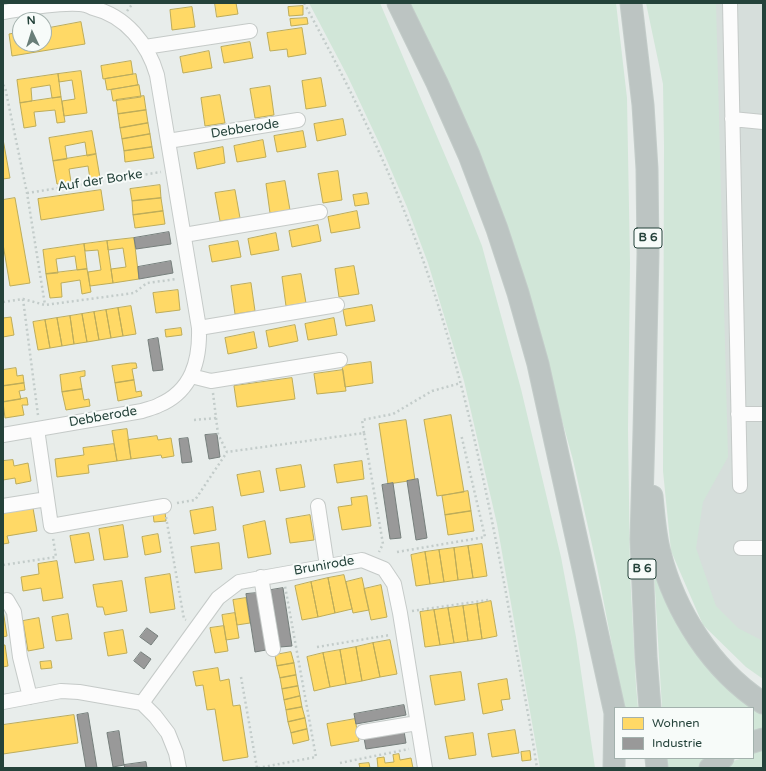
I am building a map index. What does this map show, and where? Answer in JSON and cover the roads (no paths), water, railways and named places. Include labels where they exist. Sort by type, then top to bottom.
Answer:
[{"type":"highway","points":[[398,3],[437,83],[469,155],[497,229],[518,293],[538,364],[614,707]]},
{"type":"highway","name":"B 6","points":[[631,3],[643,105],[647,169],[648,254],[640,539],[650,707]]},
{"type":"highway","points":[[644,431],[660,552],[668,582],[680,608],[712,656],[732,677],[755,698],[763,703]]},
{"type":"highway","points":[[710,768],[722,759]]},
{"type":"street","points":[[730,3],[740,486]]},
{"type":"street","name":"Debberode","points":[[3,12],[54,4],[80,4],[100,9],[120,20],[133,32],[145,47],[153,61],[157,75],[200,328],[200,347],[191,376],[185,386],[173,397],[160,405],[142,411],[3,435]]},
{"type":"street","points":[[145,47],[250,31]]},
{"type":"street","points":[[732,119],[763,122]]},
{"type":"street","name":"Debberode","points":[[168,141],[298,120]]},
{"type":"street","points":[[184,235],[320,212]]},
{"type":"street","points":[[200,328],[337,304]]},
{"type":"street","points":[[191,376],[211,381],[340,360]]},
{"type":"street","points":[[738,414],[763,414]]},
{"type":"street","points":[[38,428],[51,526],[164,506]]},
{"type":"street","points":[[3,506],[47,500]]},
{"type":"street","points":[[318,506],[327,566]]},
{"type":"street","points":[[741,548],[763,548]]},
{"type":"street","name":"Brunirode","points":[[142,703],[196,627],[218,598],[228,589],[239,582],[362,560],[384,569],[394,584],[400,613],[424,768]]},
{"type":"street","points":[[261,578],[273,649]]},
{"type":"street","points":[[7,600],[14,612],[20,657],[30,697]]},
{"type":"street","points":[[3,702],[62,691],[79,692],[142,703],[155,716],[168,733],[176,753],[179,768]]},
{"type":"street","points":[[362,732],[417,723]]}]
